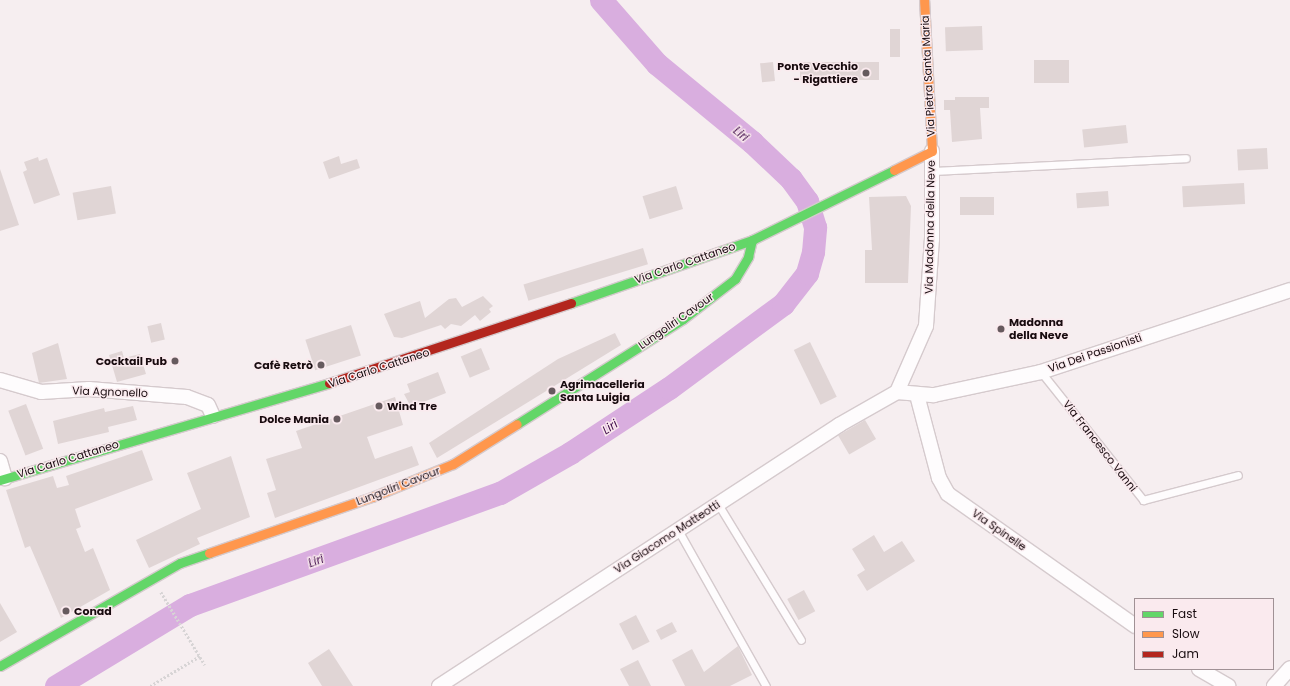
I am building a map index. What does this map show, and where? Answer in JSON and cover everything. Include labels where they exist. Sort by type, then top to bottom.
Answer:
[{"type":"street","name":"Via Pietra Santa Maria","points":[[924,0],[932,151]]},
{"type":"street","name":"Via Madonna della Neve","points":[[897,392],[926,326],[932,239],[932,151]]},
{"type":"street","name":"Via Carlo Cattaneo","points":[[3,479],[213,416],[388,366],[752,240],[932,151]]},
{"type":"street","name":"Lungoliri Cavour","points":[[0,666],[180,562],[372,497],[454,464],[683,319],[735,279],[748,257],[752,240]]},
{"type":"street","name":"Via Dei Passionisti","points":[[897,392],[917,395],[934,395],[1041,372],[1290,290]]},
{"type":"street","name":"Via Agnonello","points":[[0,380],[41,392],[88,389],[187,397],[208,405],[213,416]]},
{"type":"street","name":"Via Giacomo Matteotti","points":[[439,686],[839,424],[897,392]]},
{"type":"street","name":"Via Spinelle","points":[[917,395],[939,478],[948,494],[1134,625]]},
{"type":"street","points":[[0,460],[3,479]]},
{"type":"street","points":[[1274,686],[1290,668]]},
{"type":"street","points":[[1201,670],[1229,686]]},
{"type":"lane","points":[[932,171],[1186,158]]},
{"type":"lane","name":"Via Francesco Vanni","points":[[1041,372],[1143,500],[1238,475]]},
{"type":"lane","points":[[718,504],[801,640]]},
{"type":"lane","points":[[678,530],[766,686]]},
{"type":"path","points":[[158,588],[205,665]]},
{"type":"path","points":[[150,686],[200,656]]},
{"type":"building","points":[[982,26],[983,50],[946,51],[945,27]]},
{"type":"building","points":[[890,29],[900,29],[900,57],[890,57]]},
{"type":"building","points":[[1034,60],[1069,60],[1069,83],[1034,83]]},
{"type":"building","points":[[773,62],[775,81],[762,82],[760,63]]},
{"type":"building","points":[[800,62],[879,62],[879,80],[800,80]]},
{"type":"building","points":[[955,97],[989,97],[989,108],[980,108],[982,139],[952,142],[950,110],[944,110],[944,100],[955,100]]},
{"type":"building","points":[[1126,125],[1128,143],[1084,148],[1082,130]]},
{"type":"building","points":[[1267,148],[1268,169],[1238,171],[1237,150]]},
{"type":"building","points":[[339,156],[341,164],[357,159],[360,168],[329,179],[323,162]]},
{"type":"building","points":[[38,157],[39,161],[47,158],[60,195],[34,204],[23,172],[27,170],[24,162]]},
{"type":"building","points":[[0,169],[19,225],[0,231]]},
{"type":"building","points":[[1244,183],[1245,204],[1183,207],[1182,186]]},
{"type":"building","points":[[111,186],[116,214],[77,220],[73,193]]},
{"type":"building","points":[[676,186],[683,209],[650,219],[643,196]]},
{"type":"building","points":[[1108,191],[1109,206],[1077,208],[1076,193]]},
{"type":"building","points":[[906,196],[911,206],[908,283],[865,283],[865,250],[872,250],[869,197]]},
{"type":"building","points":[[960,197],[994,197],[994,215],[960,215]]},
{"type":"building","points":[[643,248],[648,264],[528,301],[523,285]]},
{"type":"building","points":[[483,296],[493,306],[489,309],[491,312],[480,321],[475,315],[461,326],[451,324],[445,329],[441,325],[402,338],[394,337],[384,314],[420,301],[425,318],[449,299],[456,298],[462,307]]},
{"type":"building","points":[[161,323],[165,340],[151,343],[147,326]]},
{"type":"building","points":[[351,325],[361,355],[315,370],[305,340]]},
{"type":"building","points":[[615,333],[621,345],[437,458],[429,443],[558,359]]},
{"type":"building","points":[[810,342],[837,397],[821,405],[794,350]]},
{"type":"building","points":[[58,343],[67,379],[39,383],[32,353]]},
{"type":"building","points":[[481,348],[490,369],[470,378],[461,357]]},
{"type":"building","points":[[122,351],[124,358],[140,354],[146,374],[117,382],[109,355]]},
{"type":"building","points":[[438,372],[446,393],[411,407],[404,394],[410,392],[407,384]]},
{"type":"building","points":[[395,397],[403,425],[367,437],[375,459],[412,446],[419,465],[275,518],[267,493],[276,490],[266,459],[302,448],[296,431]]},
{"type":"building","points":[[26,404],[43,449],[25,456],[8,411]]},
{"type":"building","points":[[133,406],[137,420],[108,427],[109,432],[58,444],[53,421],[104,408],[105,412]]},
{"type":"building","points":[[865,420],[876,439],[849,455],[838,436]]},
{"type":"building","points":[[142,450],[153,480],[75,509],[81,527],[76,529],[85,552],[93,548],[110,590],[61,618],[30,546],[25,548],[6,490],[53,476],[57,488],[69,485],[66,476]]},
{"type":"building","points":[[231,456],[250,517],[197,538],[200,544],[149,568],[136,540],[201,509],[187,473]]},
{"type":"building","points":[[874,535],[884,552],[902,541],[915,561],[867,591],[857,575],[865,570],[852,549]]},
{"type":"building","points":[[804,590],[815,611],[798,620],[787,599]]},
{"type":"building","points":[[0,603],[17,632],[0,642]]},
{"type":"building","points":[[636,615],[650,642],[633,650],[619,624]]},
{"type":"building","points":[[672,622],[677,632],[661,640],[656,630]]},
{"type":"building","points":[[738,646],[752,675],[730,686],[685,686],[672,660],[692,649],[704,672]]},
{"type":"building","points":[[329,649],[353,686],[322,686],[308,663]]},
{"type":"building","points":[[638,660],[651,686],[629,686],[620,669]]},
{"type":"waterway","name":"Liri","points":[[56,686],[190,605],[500,493],[570,453],[669,388],[783,304],[807,273],[813,252],[815,227],[807,201],[791,179],[752,142],[657,64],[601,0]]},
{"type":"traffic: fast","points":[[571,303],[752,240],[894,170]]},
{"type":"traffic: fast","points":[[517,424],[683,319],[735,279],[748,257],[752,240]]},
{"type":"traffic: fast","points":[[0,480],[329,383]]},
{"type":"traffic: fast","points":[[0,666],[180,563],[209,553]]},
{"type":"traffic: slow","points":[[894,170],[932,151],[924,0]]},
{"type":"traffic: slow","points":[[209,553],[372,497],[453,464],[517,424]]},
{"type":"traffic: jam","points":[[329,383],[571,303]]},
{"type":"place","name":"Ponte Vecchio - Rigattiere","points":[[866,73]]},
{"type":"place","name":"Madonna della Neve","points":[[1001,329]]},
{"type":"place","name":"Cocktail Pub","points":[[175,361]]},
{"type":"place","name":"Cafè Retrò","points":[[321,365]]},
{"type":"place","name":"Agrimacelleria Santa Luigia","points":[[552,391]]},
{"type":"place","name":"Wind Tre","points":[[379,406]]},
{"type":"place","name":"Dolce Mania","points":[[337,419]]},
{"type":"place","name":"Conad","points":[[66,611]]}]
